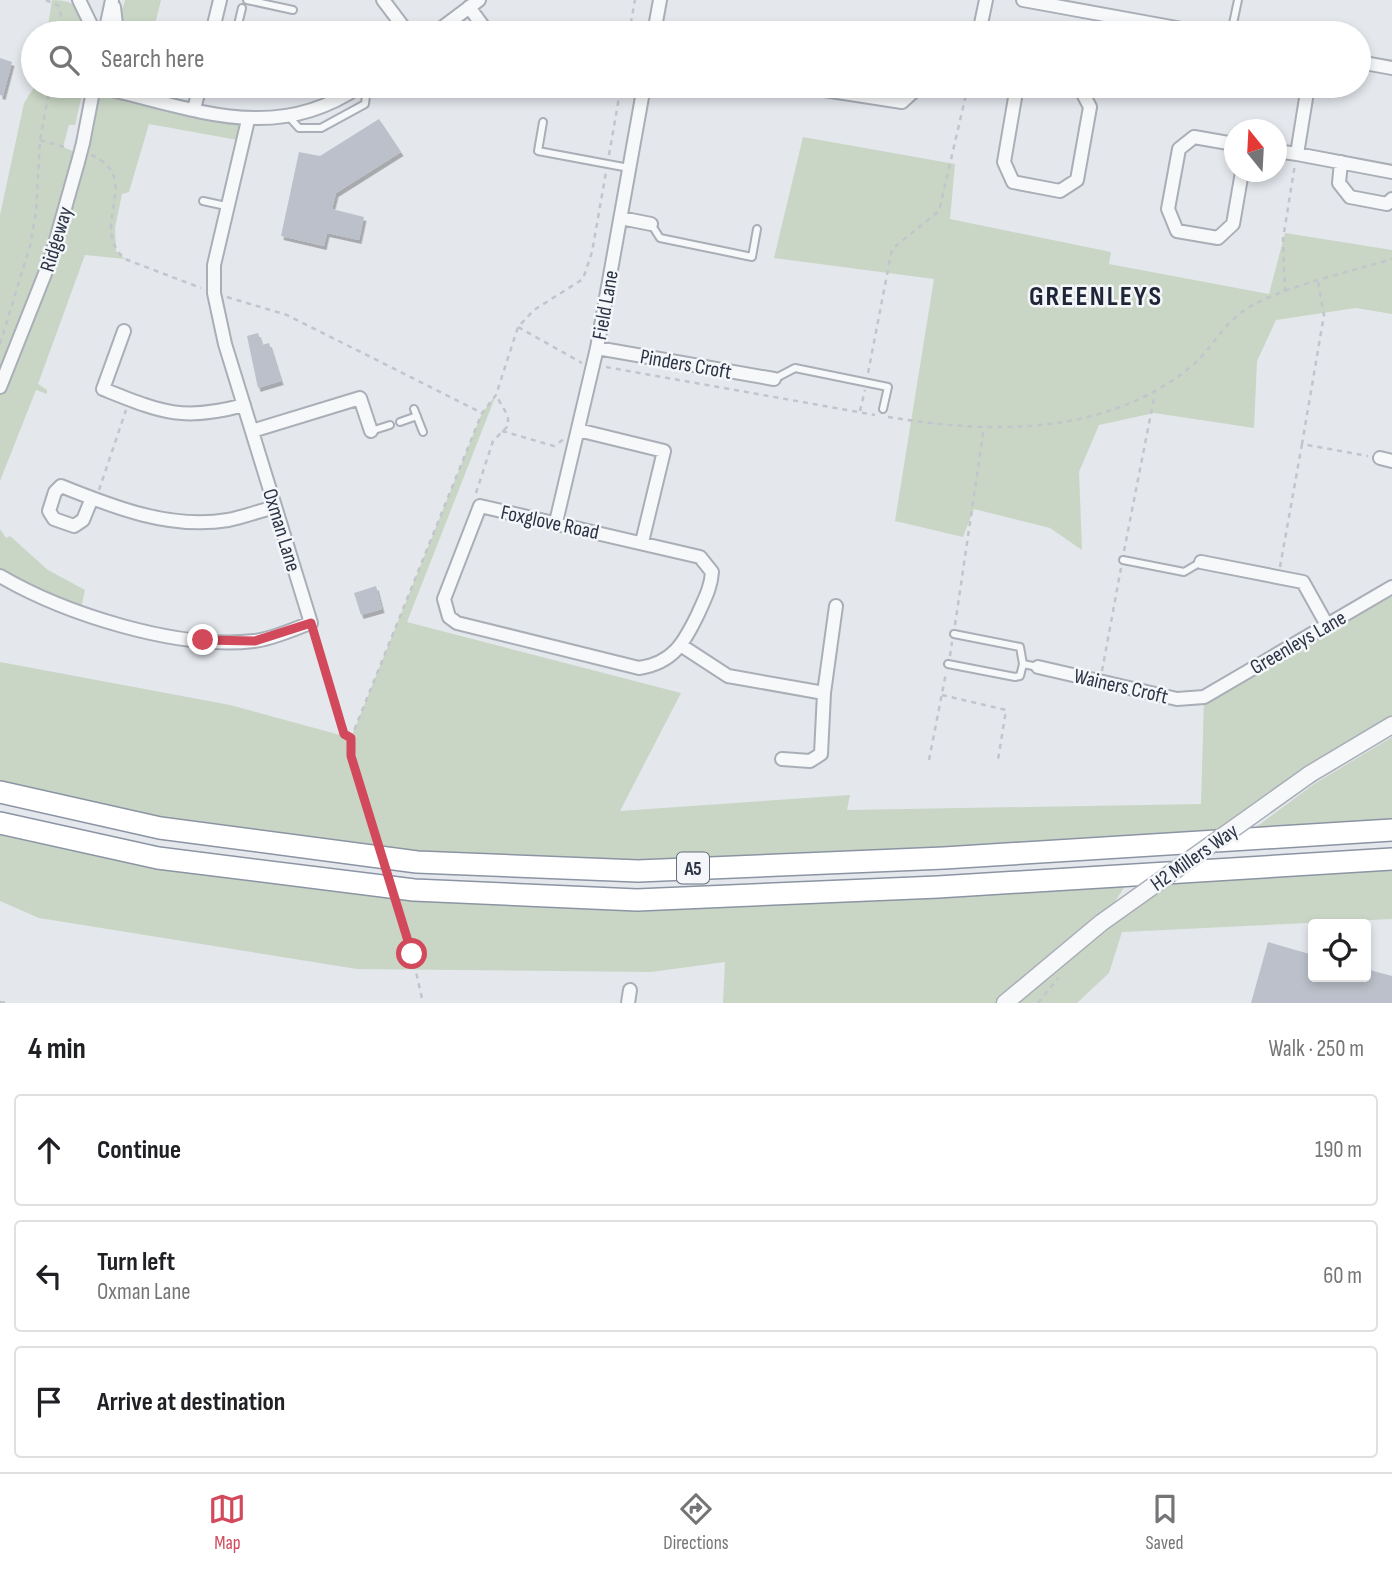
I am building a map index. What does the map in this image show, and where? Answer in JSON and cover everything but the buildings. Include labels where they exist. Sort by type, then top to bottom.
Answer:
[{"type":"highway","name":"A5","points":[[0,792],[160,828],[418,862],[638,871],[957,857],[1392,830]]},
{"type":"highway","name":"A5","points":[[0,823],[158,858],[414,890],[637,900],[938,887],[1392,859]]},
{"type":"street","points":[[79,0],[89,21]]},
{"type":"street","points":[[108,21],[113,0]]},
{"type":"street","points":[[113,0],[116,21]]},
{"type":"street","points":[[217,21],[220,0]]},
{"type":"street","points":[[383,0],[399,21]]},
{"type":"street","points":[[656,21],[660,0]]},
{"type":"street","points":[[982,21],[986,0]]},
{"type":"street","points":[[1023,0],[1142,21]]},
{"type":"street","points":[[451,21],[474,4],[482,21]]},
{"type":"street","points":[[1371,64],[1392,68]]},
{"type":"street","name":"Ridgeway","points":[[0,387],[50,261],[91,98]]},
{"type":"street","points":[[159,98],[194,109],[248,120],[289,118],[334,104],[343,98]]},
{"type":"street","points":[[194,109],[197,98]]},
{"type":"street","name":"Field Lane","points":[[556,522],[597,348],[642,98]]},
{"type":"street","points":[[880,98],[902,102],[906,98]]},
{"type":"street","points":[[1015,98],[1004,162],[1013,182],[1060,191],[1077,180],[1090,107],[1085,98]]},
{"type":"street","points":[[1297,154],[1306,98]]},
{"type":"street","name":"Oxman Lane","points":[[248,120],[226,206],[215,265],[214,293],[225,344],[311,623]]},
{"type":"street","points":[[1224,142],[1194,137],[1179,149],[1168,209],[1177,231],[1218,238],[1233,224],[1240,182]]},
{"type":"street","points":[[1287,153],[1392,172]]},
{"type":"street","points":[[1342,162],[1339,183],[1350,197],[1387,204],[1392,200]]},
{"type":"street","points":[[621,218],[651,224]]},
{"type":"street","points":[[124,331],[103,388],[130,400],[175,414],[208,415],[244,405]]},
{"type":"street","name":"Pinders Croft","points":[[597,348],[774,380]]},
{"type":"street","points":[[252,431],[360,398],[371,431]]},
{"type":"street","points":[[578,430],[664,451],[642,542]]},
{"type":"street","points":[[93,499],[151,517],[192,523],[228,520],[275,507]]},
{"type":"street","name":"Foxglove Road","points":[[480,506],[700,557],[712,572],[711,585],[682,646],[655,666],[639,668],[457,623],[444,609],[444,598],[480,506]]},
{"type":"street","points":[[1201,562],[1303,582],[1327,625]]},
{"type":"street","points":[[0,576],[80,613],[141,629],[203,640],[255,641],[311,623]]},
{"type":"street","name":"Greenleys Lane","points":[[1204,697],[1392,587]]},
{"type":"street","points":[[782,759],[810,761],[821,754],[824,693],[836,606]]},
{"type":"street","points":[[682,646],[728,676],[824,693]]},
{"type":"street","name":"Wainers Croft","points":[[1038,667],[1177,699],[1204,697]]},
{"type":"street","points":[[1364,742],[1392,716]]},
{"type":"street","name":"H2 Millers Way","points":[[1005,1003],[1101,923],[1310,774],[1392,725]]},
{"type":"lane","points":[[247,0],[293,10]]},
{"type":"lane","points":[[1234,21],[1238,0]]},
{"type":"lane","points":[[239,21],[242,8]]},
{"type":"lane","points":[[289,118],[299,128],[321,128],[365,104],[366,98]]},
{"type":"lane","points":[[543,122],[538,151],[629,168]]},
{"type":"lane","points":[[203,201],[226,206]]},
{"type":"lane","points":[[651,224],[660,239],[752,257],[757,229]]},
{"type":"lane","points":[[774,380],[795,368],[888,387],[883,409]]},
{"type":"lane","points":[[400,422],[416,413],[423,432]]},
{"type":"lane","points":[[371,431],[390,425]]},
{"type":"lane","points":[[1123,560],[1185,572],[1201,562]]},
{"type":"lane","points":[[948,664],[1016,677],[1020,676],[1023,664],[1020,647],[954,634]]},
{"type":"lane","points":[[1023,664],[1038,667]]},
{"type":"path","points":[[46,0],[59,6],[62,21]]},
{"type":"path","points":[[631,21],[635,0]]},
{"type":"path","points":[[0,344],[30,246],[36,212],[40,140],[48,98]]},
{"type":"path","points":[[423,1003],[412,954],[351,756],[351,738],[482,413],[496,395],[518,327],[534,310],[583,279],[592,252],[619,98]]},
{"type":"path","points":[[860,412],[892,249],[939,211],[965,98]]},
{"type":"path","points":[[40,140],[107,164],[116,184],[110,228],[116,251],[125,259],[214,293],[287,315],[482,413]]},
{"type":"path","points":[[1285,293],[1283,239],[1297,154]]},
{"type":"path","points":[[518,327],[582,363],[923,423],[984,428],[1068,423],[1109,414],[1154,393],[1191,367],[1227,322],[1253,304],[1392,258]]},
{"type":"path","points":[[1278,577],[1324,315],[1318,282]]},
{"type":"path","points":[[1101,681],[1154,393]]},
{"type":"path","points":[[480,506],[476,495],[493,441],[508,426],[508,416],[496,395]]},
{"type":"path","points":[[93,499],[130,400]]},
{"type":"path","points":[[929,760],[954,634],[984,428]]},
{"type":"path","points":[[502,431],[554,446],[578,430]]},
{"type":"path","points":[[1302,444],[1386,459]]},
{"type":"path","points":[[311,623],[344,734],[351,738]]},
{"type":"path","points":[[942,695],[1006,710],[998,760]]},
{"type":"path","points":[[0,1002],[10,1003]]},
{"type":"green space","points":[[52,0],[73,5],[84,21],[49,21]]},
{"type":"green space","points":[[125,0],[161,0],[156,21],[123,21],[122,11]]},
{"type":"green space","points":[[27,98],[81,98],[75,125],[69,125],[63,147],[77,153],[91,98],[148,98],[248,120],[243,141],[149,124],[129,192],[122,194],[115,228],[116,251],[125,259],[85,255],[38,384],[47,390],[47,394],[36,390],[0,481],[0,215]]},
{"type":"green space","points":[[803,137],[955,164],[950,219],[1111,252],[1109,264],[1269,294],[1285,233],[1392,250],[1392,314],[1356,308],[1276,320],[1257,361],[1254,428],[1154,413],[1099,425],[1079,472],[1082,550],[1050,528],[974,509],[963,537],[895,521],[934,279],[774,258]]},
{"type":"green space","points":[[496,395],[407,622],[681,693],[620,811],[850,795],[847,810],[1201,804],[1204,697],[1392,587],[1392,716],[1364,742],[1201,842],[638,871],[417,862],[0,792],[0,662],[230,705],[351,738],[482,413]]},
{"type":"green space","points":[[0,529],[6,538],[10,536],[48,570],[85,590],[80,613],[0,576]]},
{"type":"green space","points":[[1392,737],[1392,825],[1251,831],[1314,784]]},
{"type":"green space","points":[[0,823],[158,858],[637,900],[1127,883],[1101,923],[1086,936],[1106,931],[1183,872],[1392,859],[1392,919],[1308,919],[1308,923],[1122,932],[1109,973],[1077,1003],[723,1003],[725,962],[651,972],[357,969],[39,918],[0,901]]},
{"type":"district","name":"GREENLEYS","points":[[1096,295]]},
{"type":"route","points":[[203,640],[255,641],[311,623],[344,734],[351,738],[351,756],[412,954]]}]
